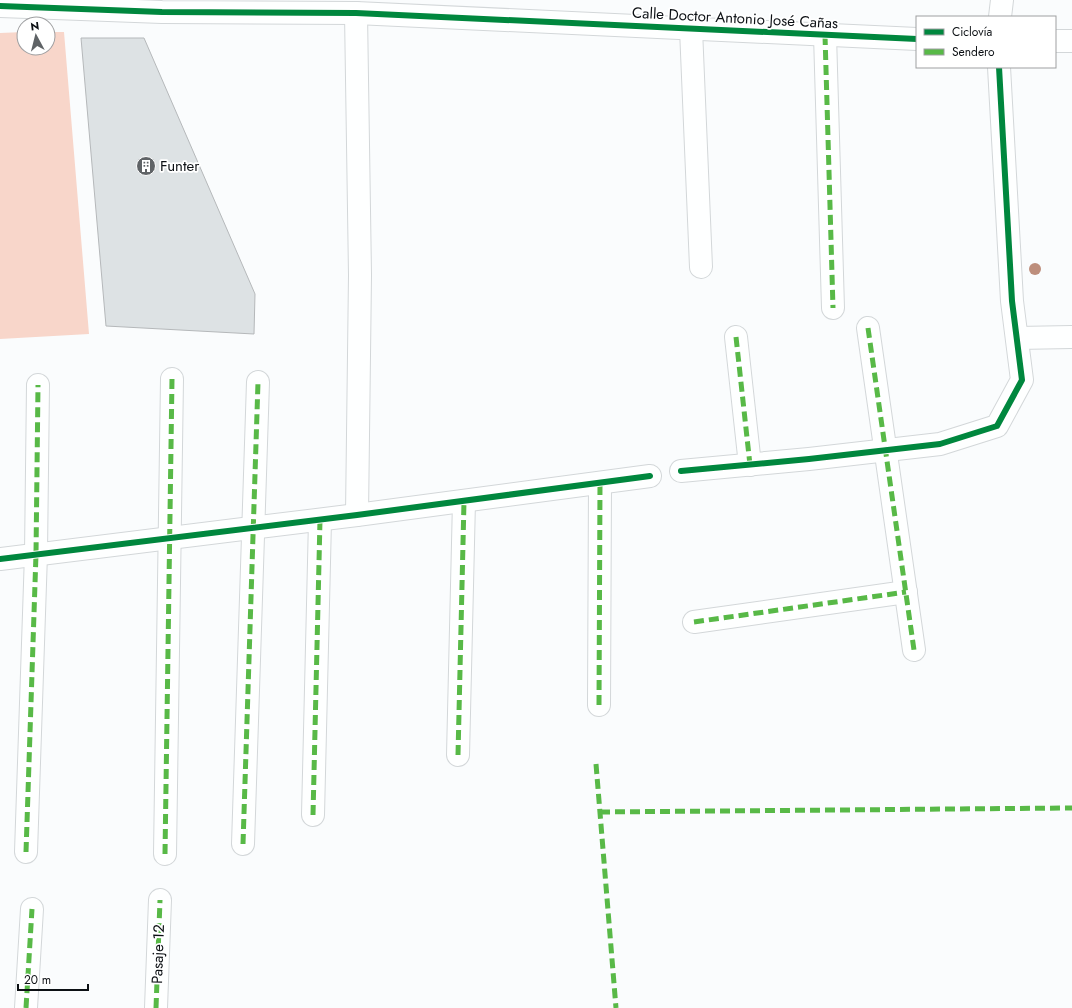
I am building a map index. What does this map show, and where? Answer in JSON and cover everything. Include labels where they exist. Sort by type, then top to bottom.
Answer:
[{"type":"street","points":[[1000,16],[1002,0]]},
{"type":"street","name":"Calle Doctor Antonio José Cañas","points":[[0,6],[162,12],[351,6],[691,29],[916,39]]},
{"type":"street","points":[[351,6],[360,275],[357,515]]},
{"type":"street","points":[[691,29],[701,267]]},
{"type":"street","points":[[825,35],[833,308]]},
{"type":"street","points":[[1056,41],[1072,40]]},
{"type":"street","points":[[681,471],[940,444],[997,426],[1022,380],[1012,301],[999,68]]},
{"type":"street","points":[[868,328],[914,650]]},
{"type":"street","points":[[736,337],[750,465]]},
{"type":"street","points":[[1017,338],[1072,337]]},
{"type":"street","points":[[165,854],[172,379]]},
{"type":"street","points":[[243,844],[258,382]]},
{"type":"street","points":[[26,852],[36,554],[38,385]]},
{"type":"street","points":[[0,559],[320,520],[650,476]]},
{"type":"street","points":[[599,705],[600,483]]},
{"type":"street","points":[[458,755],[464,501]]},
{"type":"street","points":[[313,815],[320,520]]},
{"type":"street","points":[[694,622],[906,592]]},
{"type":"street","name":"Pasaje 12","points":[[156,1008],[160,900]]},
{"type":"street","points":[[26,1008],[32,910]]},
{"type":"shaded area","points":[[16,32],[16,56],[56,56],[56,32],[64,32],[89,334],[0,339],[0,33]]},
{"type":"building","name":"Funter","points":[[81,38],[144,38],[255,294],[254,334],[106,326]]},
{"type":"marked path","points":[[825,35],[833,308]]},
{"type":"marked path","points":[[868,328],[914,650]]},
{"type":"marked path","points":[[736,337],[750,465]]},
{"type":"marked path","points":[[165,854],[172,379]]},
{"type":"marked path","points":[[243,844],[258,382]]},
{"type":"marked path","points":[[26,852],[36,554],[38,385]]},
{"type":"marked path","points":[[599,705],[600,483]]},
{"type":"marked path","points":[[458,755],[464,501]]},
{"type":"marked path","points":[[313,815],[320,520]]},
{"type":"marked path","points":[[694,622],[906,592]]},
{"type":"marked path","points":[[596,764],[616,1008]]},
{"type":"marked path","points":[[600,812],[1072,808]]},
{"type":"marked path","points":[[156,1008],[160,900]]},
{"type":"marked path","points":[[26,1008],[32,909]]},
{"type":"cycle path","points":[[0,6],[162,12],[356,13],[916,39]]},
{"type":"cycle path","points":[[681,471],[809,459],[940,444],[997,426],[1022,380],[1012,301],[999,68]]},
{"type":"cycle path","points":[[0,559],[357,515],[650,476]]},
{"type":"place","name":"Funter","points":[[146,166]]}]
